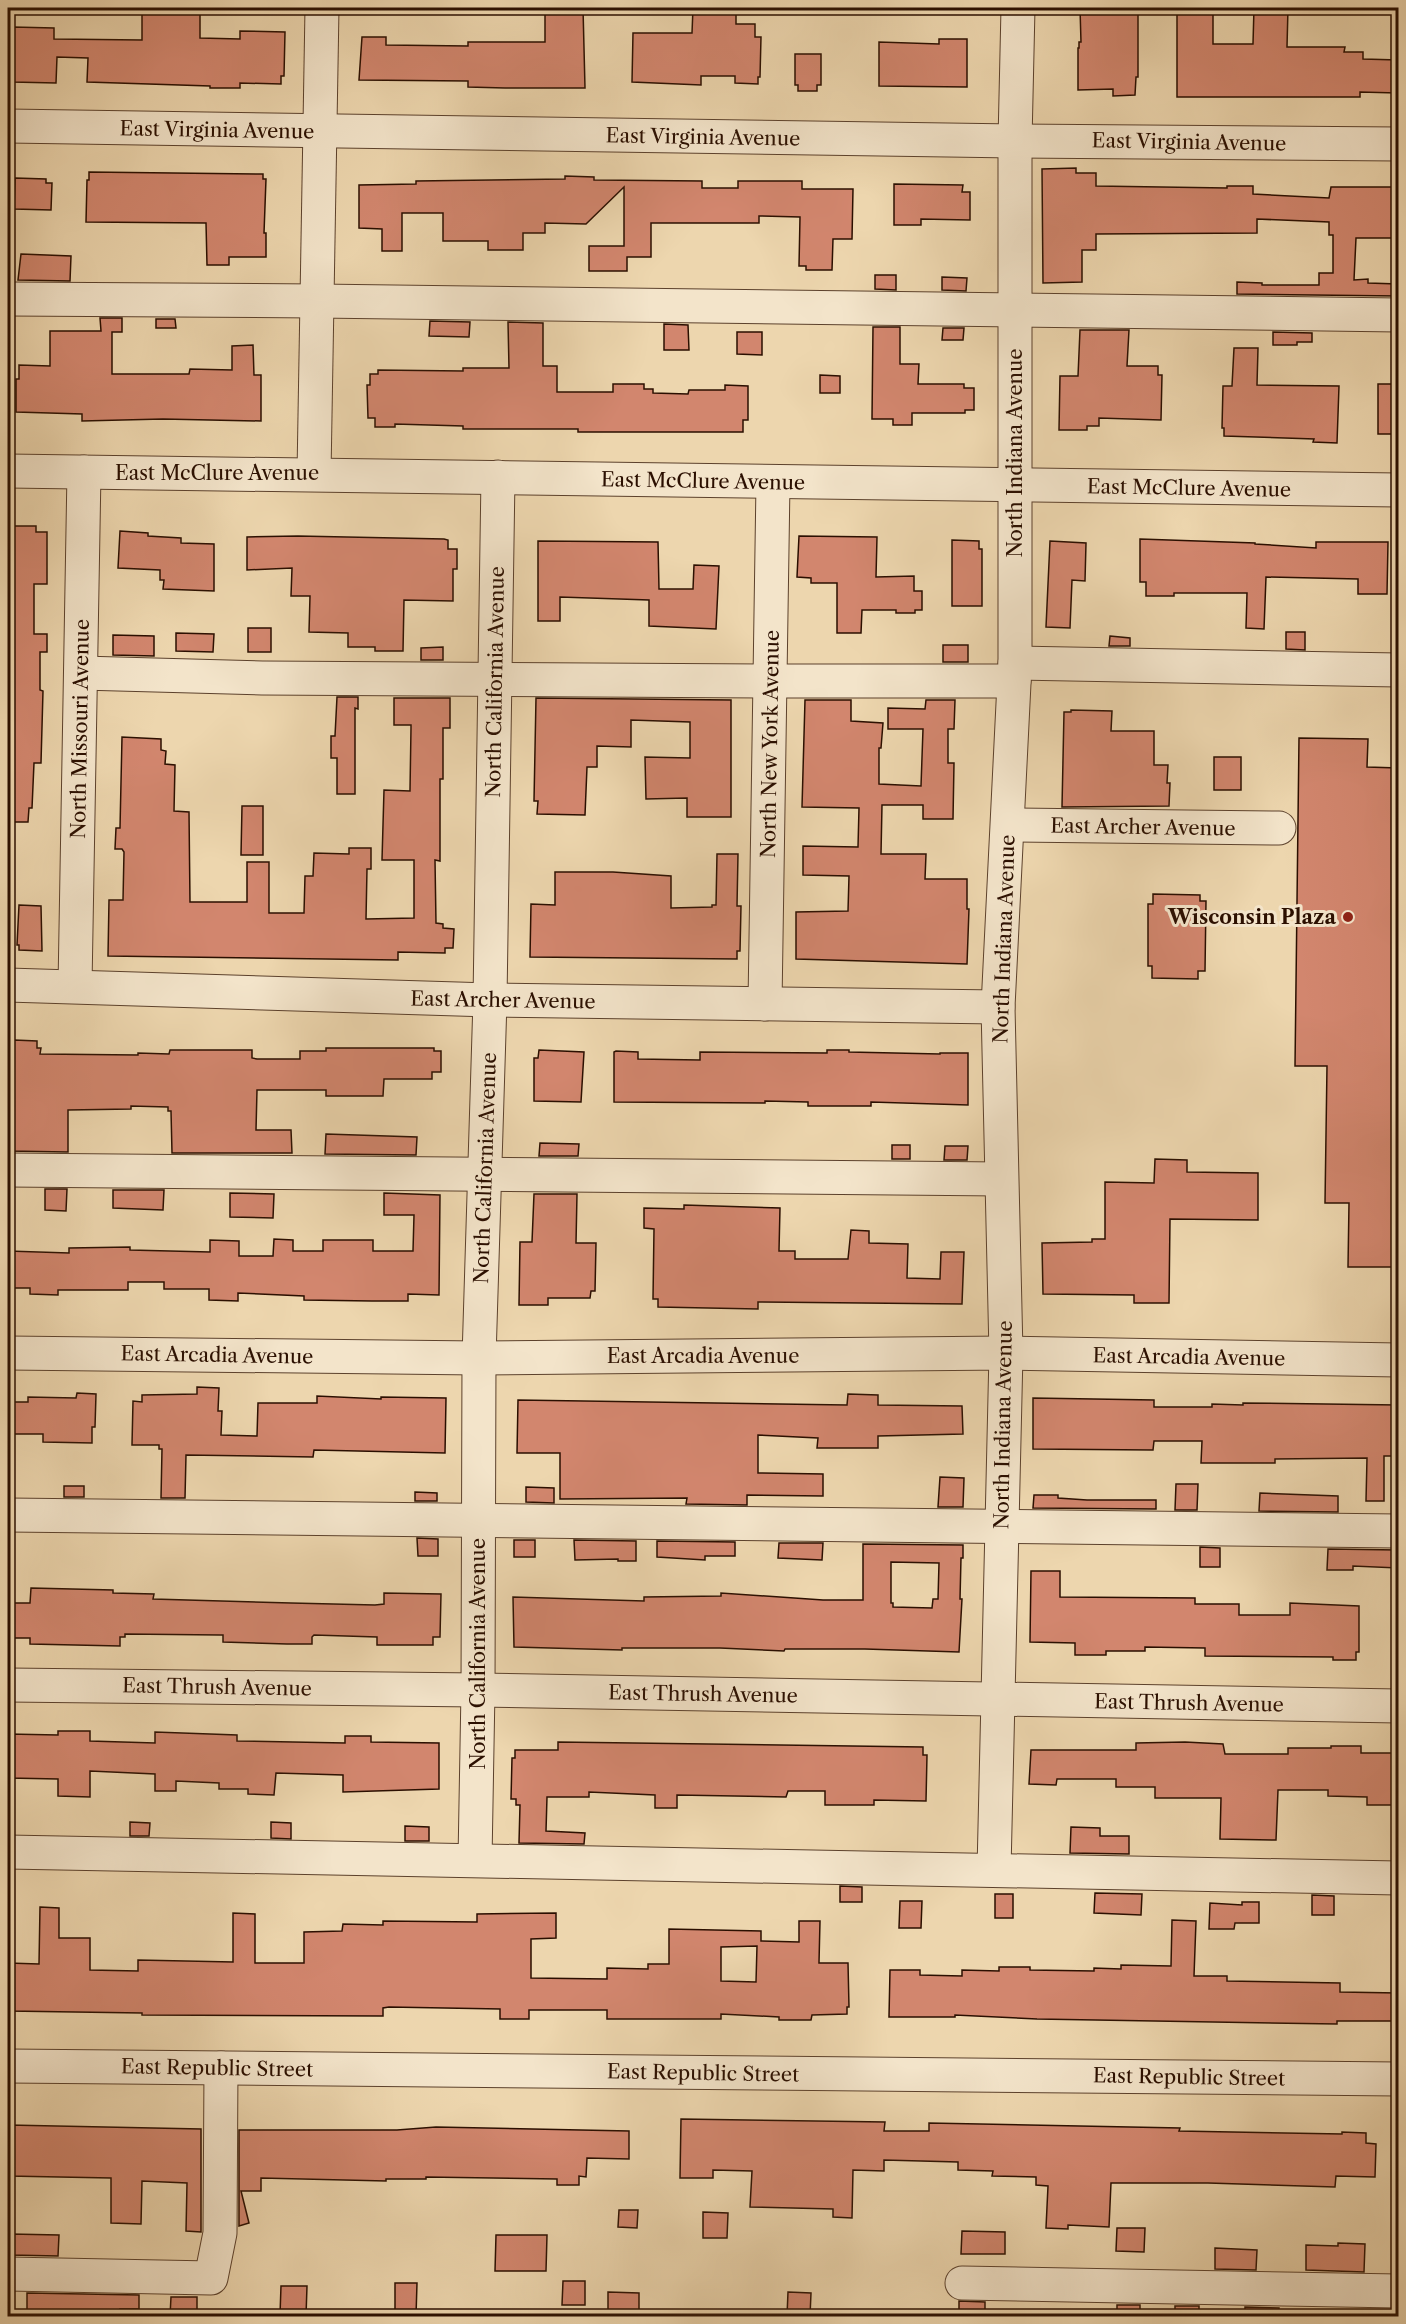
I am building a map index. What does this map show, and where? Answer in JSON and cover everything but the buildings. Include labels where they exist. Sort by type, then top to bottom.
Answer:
[{"type":"street","points":[[314,474],[322,8]]},
{"type":"street","name":"North Indiana Avenue","points":[[994,1870],[1006,1353],[998,1007],[1015,672],[1015,141],[1018,8]]},
{"type":"street","name":"East Virginia Avenue","points":[[8,126],[1015,141],[1398,144]]},
{"type":"street","points":[[8,299],[1398,315]]},
{"type":"street","name":"East McClure Avenue","points":[[8,471],[1398,490]]},
{"type":"street","name":"North Missouri Avenue","points":[[75,986],[84,472]]},
{"type":"street","name":"North California Avenue","points":[[475,1860],[479,1358],[490,1000],[498,477]]},
{"type":"street","name":"North New York Avenue","points":[[765,1004],[773,483]]},
{"type":"street","points":[[81,674],[262,678],[771,681],[1015,672],[1398,670]]},
{"type":"street","name":"East Archer Avenue","points":[[1008,825],[1279,828]]},
{"type":"street","name":"East Archer Avenue","points":[[8,985],[490,1000],[998,1007]]},
{"type":"street","points":[[8,1170],[1001,1179]]},
{"type":"street","name":"East Arcadia Avenue","points":[[8,1353],[479,1358],[1006,1353],[1398,1360]]},
{"type":"street","points":[[8,1515],[1398,1531]]},
{"type":"street","name":"East Thrush Avenue","points":[[8,1685],[478,1690],[1398,1706]]},
{"type":"street","points":[[8,1852],[1398,1878]]},
{"type":"street","name":"East Republic Street","points":[[8,2066],[1398,2079]]},
{"type":"street","points":[[8,2274],[211,2278],[220,2233],[221,2068]]},
{"type":"street","points":[[962,2283],[1398,2291]]},
{"type":"place","name":"Wisconsin Plaza","points":[[1348,917]]}]
